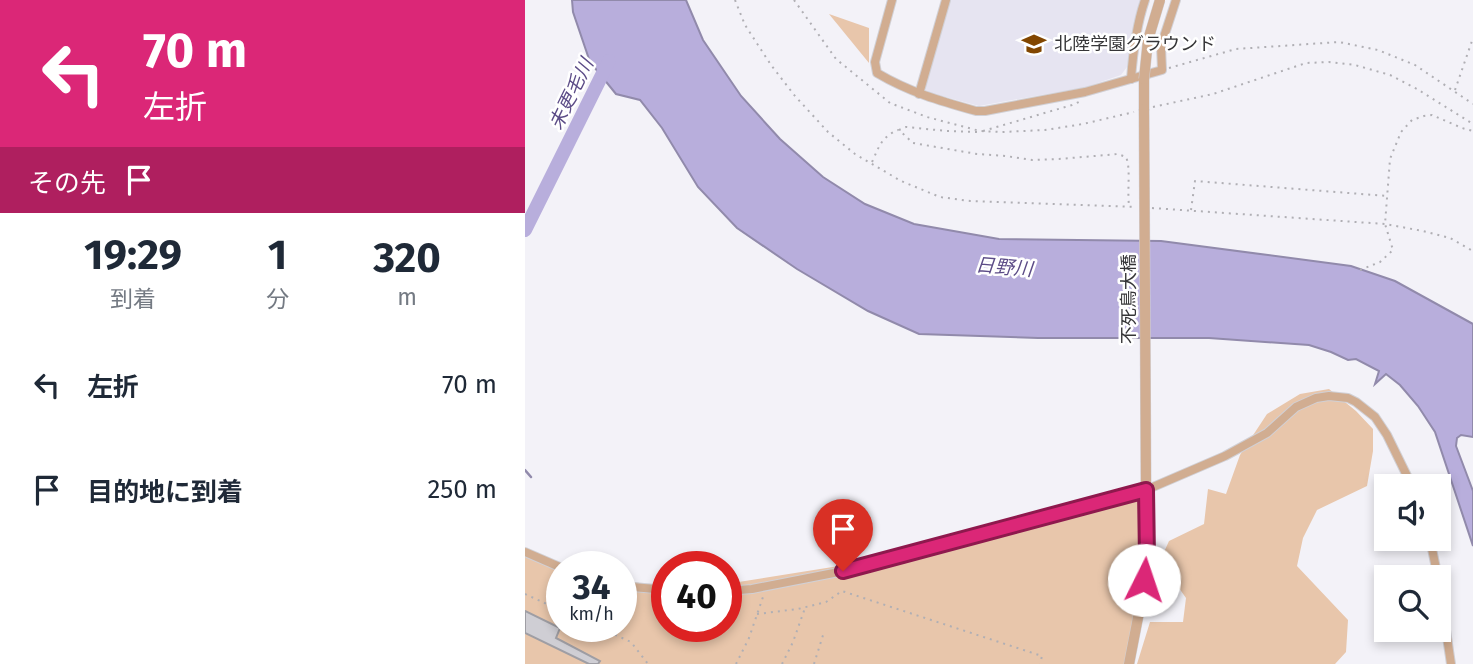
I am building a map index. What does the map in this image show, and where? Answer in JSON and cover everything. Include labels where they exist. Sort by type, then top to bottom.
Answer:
[{"type":"street","points":[[892,0],[875,62],[877,73],[919,94],[976,111],[1085,92],[1161,70],[1161,46],[1176,0]]},
{"type":"street","points":[[919,94],[946,0]]},
{"type":"street","points":[[1131,79],[1138,21],[1145,0]]},
{"type":"street","name":"不死鳥大橋","points":[[1129,664],[1142,602],[1147,558],[1144,109],[1146,53],[1160,0]]},
{"type":"street","points":[[742,590],[843,571],[1146,490],[1225,456],[1267,433],[1296,407],[1316,398],[1348,398],[1375,417],[1406,474]]},
{"type":"street","points":[[525,552],[546,561]]},
{"type":"street","points":[[1448,642],[1451,664]]},
{"type":"path","points":[[735,0],[745,25],[771,65],[828,132],[855,154],[901,181],[940,197],[970,201],[1141,207]]},
{"type":"path","points":[[1455,92],[1473,38]]},
{"type":"path","points":[[1161,70],[1236,48],[1339,42],[1378,50],[1415,65],[1473,104]]},
{"type":"path","points":[[1144,109],[1213,94],[1306,64],[1329,62],[1355,65],[1389,75],[1473,124]]},
{"type":"path","points":[[872,164],[883,140],[890,133],[906,127],[980,131],[1072,106],[1084,100],[1085,92]]},
{"type":"path","points":[[1360,270],[1380,262],[1393,250],[1385,224],[1390,159],[1401,132],[1412,120],[1432,115],[1473,131]]},
{"type":"path","points":[[899,130],[913,143],[977,155],[1032,160],[1118,154],[1126,157],[1129,163],[1129,206]]},
{"type":"path","points":[[1191,211],[1195,181],[1387,196]]},
{"type":"path","points":[[1154,208],[1385,224],[1450,239],[1473,251]]},
{"type":"path","points":[[736,664],[749,638],[767,586]]},
{"type":"path","points":[[757,614],[826,602],[842,591],[1042,656],[1040,664]]},
{"type":"path","points":[[525,594],[546,604]]},
{"type":"path","points":[[782,664],[805,607]]},
{"type":"path","points":[[814,664],[824,632]]},
{"type":"path","points":[[631,642],[648,664]]},
{"type":"shaded area","name":"北陸学園グラウンド","points":[[948,0],[1141,0],[1127,67],[1121,75],[1086,87],[979,106],[927,92],[924,85]]},
{"type":"shaded area","points":[[829,14],[869,28],[869,63]]},
{"type":"shaded area","points":[[1329,389],[1373,429],[1373,451],[1367,486],[1317,510],[1303,538],[1297,566],[1348,620],[1346,652],[1335,664],[1137,664],[1150,622],[1183,622],[1186,598],[1160,561],[1169,541],[1204,524],[1208,489],[1226,494],[1240,455],[1267,414],[1300,394]]},
{"type":"shaded area","points":[[1146,490],[1141,602],[1126,664],[525,664],[525,548],[546,560],[546,642],[637,642],[637,582],[651,586],[651,642],[742,642],[742,581],[889,558]]},
{"type":"water","name":"日野川","points":[[572,0],[686,0],[703,40],[741,96],[780,139],[823,177],[865,204],[914,224],[999,239],[1161,241],[1351,266],[1395,281],[1473,324],[1473,437],[1461,435],[1457,438],[1456,446],[1473,491],[1473,546],[1435,432],[1400,385],[1386,374],[1375,384],[1379,371],[1356,359],[1348,360],[1309,345],[1209,338],[1038,338],[919,334],[868,311],[797,269],[737,228],[698,187],[662,128],[640,100],[616,94],[590,62],[573,12]]},
{"type":"building","points":[[525,611],[546,621],[546,642],[564,642],[600,661],[598,664],[589,664],[525,633]]},
{"type":"waterway","name":"未更毛川","points":[[525,230],[609,61]]},
{"type":"waterway","points":[[525,470],[531,477]]},
{"type":"place","name":"北陸学園グラウンド","points":[[1034,44]]},
{"type":"route","points":[[843,571],[1146,490],[1147,558],[1144,580]]}]
